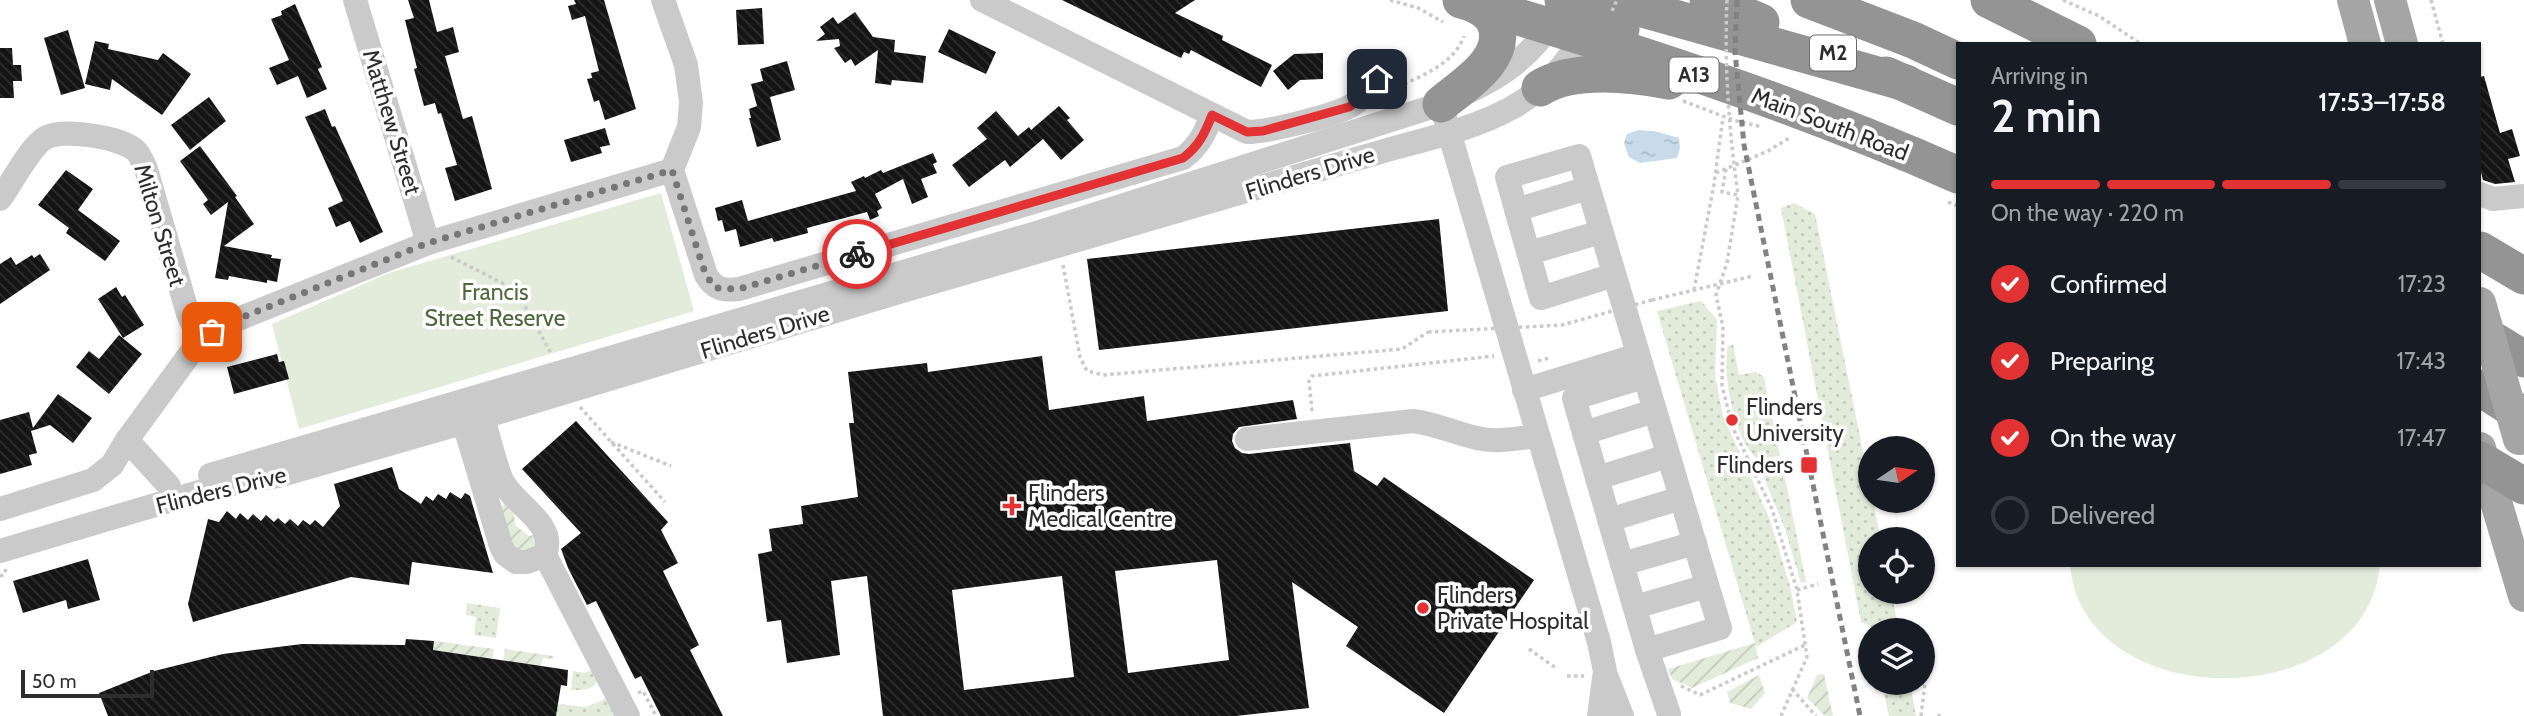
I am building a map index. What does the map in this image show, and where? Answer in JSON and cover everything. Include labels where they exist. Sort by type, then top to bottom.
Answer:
[{"type":"highway","name":"M2","points":[[1708,0],[1956,106]]},
{"type":"highway","name":"M2","points":[[1809,0],[1913,40],[1956,60]]},
{"type":"highway","points":[[1989,0],[2074,42]]},
{"type":"highway","name":"Main South Road","points":[[1462,10],[1576,12],[1794,127],[1890,145],[1952,188]]},
{"type":"highway","points":[[1445,119],[1496,50],[1498,32],[1493,18],[1486,10],[1462,10]]},
{"type":"highway","points":[[1576,12],[1906,83]]},
{"type":"highway","points":[[1540,88],[1557,79],[1578,75],[1648,77],[1794,127]]},
{"type":"highway","points":[[2481,251],[2524,276]]},
{"type":"highway","points":[[2481,333],[2524,359]]},
{"type":"highway","points":[[2481,389],[2523,439]]},
{"type":"highway","points":[[2481,456],[2524,486]]},
{"type":"main road","points":[[2353,0],[2364,42]]},
{"type":"main road","points":[[2390,0],[2401,42]]},
{"type":"main road","points":[[2481,306],[2523,439]]},
{"type":"main road","points":[[2481,456],[2524,596]]},
{"type":"street","name":"Matthew Street","points":[[355,0],[428,243]]},
{"type":"street","points":[[663,0],[686,65],[691,102],[689,127],[672,170],[706,275],[716,288],[723,290],[739,289],[1183,158],[1194,150],[1203,138],[1212,115]]},
{"type":"street","points":[[982,0],[1247,132],[1271,159]]},
{"type":"street","name":"Flinders Drive","points":[[1051,251],[1122,206],[1271,159],[1445,119],[1494,118],[1540,88],[1559,71],[1576,12]]},
{"type":"street","name":"Flinders Drive","points":[[0,534],[169,486],[470,410],[561,372],[1051,251],[1445,119],[1508,71],[1576,12]]},
{"type":"street","points":[[1247,132],[1263,131],[1349,107],[1367,92],[1387,66]]},
{"type":"street","points":[[1445,119],[1599,642],[1599,716]]},
{"type":"street","name":"Milton Street","points":[[0,199],[33,150],[45,138],[69,132],[117,142],[136,150],[146,169],[188,314],[200,340]]},
{"type":"street","points":[[1614,275],[1541,298],[1507,177],[1579,156],[1695,542],[1720,628],[1651,661]]},
{"type":"street","points":[[0,509],[93,480],[112,465],[200,340],[223,325],[428,243],[672,170]]},
{"type":"street","points":[[1106,180],[1122,206]]},
{"type":"street","points":[[1516,210],[1588,188]]},
{"type":"street","points":[[2481,194],[2493,199],[2508,196],[2522,203]]},
{"type":"street","points":[[1529,253],[1601,232]]},
{"type":"street","name":"Flinders Drive","points":[[5,557],[216,487],[278,476],[470,410],[795,313]]},
{"type":"street","points":[[1524,390],[1641,366]]},
{"type":"street","points":[[1641,366],[1574,398],[1667,715]]},
{"type":"street","points":[[470,410],[502,481],[547,533],[548,547],[545,555],[527,562],[516,562],[505,554],[470,410]]},
{"type":"street","points":[[1584,433],[1654,411]]},
{"type":"street","points":[[1247,439],[1413,421],[1430,423],[1478,438],[1498,440],[1538,436]]},
{"type":"street","points":[[128,440],[169,486]]},
{"type":"street","points":[[1597,478],[1668,456]]},
{"type":"street","points":[[1609,520],[1681,498]]},
{"type":"street","points":[[1622,564],[1695,542]]},
{"type":"street","points":[[545,555],[633,705]]},
{"type":"street","points":[[1635,607],[1707,586]]},
{"type":"street","points":[[1597,673],[1622,716]]},
{"type":"path","points":[[1390,0],[1418,8],[1462,10]]},
{"type":"path","points":[[1727,0],[1725,46],[1728,107],[1738,195],[1727,263],[1716,295],[1723,327],[1720,368],[1732,426],[1778,525],[1797,590],[1807,657],[1781,716]]},
{"type":"path","points":[[2063,0],[2099,16],[2138,42]]},
{"type":"path","points":[[2431,0],[2442,42]]},
{"type":"path","points":[[1680,100],[1771,130]]},
{"type":"path","points":[[1694,290],[1716,173],[1723,116]]},
{"type":"path","points":[[1716,173],[1768,151],[1794,127]]},
{"type":"path","points":[[1726,169],[1722,192],[1738,195]]},
{"type":"path","points":[[428,243],[512,288],[520,297],[561,372]]},
{"type":"path","points":[[1051,251],[1080,357],[1087,371],[1103,375],[1402,349],[1428,332],[1562,325],[1753,276]]},
{"type":"path","points":[[1486,323],[1490,337]]},
{"type":"path","points":[[1312,411],[1309,381],[1311,376],[1496,356],[1494,350]]},
{"type":"path","points":[[1533,363],[1549,358]]},
{"type":"path","points":[[586,400],[576,403],[665,502]]},
{"type":"path","points":[[610,441],[671,466]]},
{"type":"path","points":[[1753,468],[1792,460]]},
{"type":"path","points":[[0,576],[4,575],[5,557]]},
{"type":"path","points":[[1797,590],[1818,584]]},
{"type":"path","points":[[1700,695],[1805,645]]},
{"type":"path","points":[[1529,649],[1556,668]]},
{"type":"path","points":[[1567,676],[1597,673]]},
{"type":"path","points":[[1792,689],[1816,716]]},
{"type":"path","points":[[633,705],[643,691],[656,716]]},
{"type":"path","points":[[1921,716],[1924,695]]},
{"type":"green space","name":"Francis Street Reserve","points":[[661,193],[694,311],[299,429],[272,324],[389,273]]},
{"type":"green space","points":[[1794,203],[1815,214],[1860,436],[1858,513],[1876,513],[1878,527],[1858,527],[1858,604],[1894,604],[1896,618],[1860,618],[1781,208]]},
{"type":"green space","points":[[1701,301],[1717,320],[1715,376],[1723,416],[1770,520],[1790,586],[1797,622],[1756,647],[1657,311]]},
{"type":"green space","points":[[1733,344],[1739,375],[1756,372],[1764,377],[1780,456],[1757,459],[1742,437],[1728,389],[1728,346]]},
{"type":"green space","points":[[1783,468],[1806,582],[1801,583],[1785,529],[1764,478],[1765,472]]},
{"type":"green space","points":[[507,502],[514,512],[515,525],[529,536],[543,533],[542,548],[514,551],[500,508]]},
{"type":"green space","points":[[2071,567],[2379,567],[2363,615],[2327,650],[2279,671],[2225,678],[2170,671],[2122,650],[2086,615]]},
{"type":"green space","points":[[467,603],[500,608],[496,638],[474,635],[476,617],[466,615]]},
{"type":"green space","points":[[434,641],[494,649],[492,659],[433,650]]},
{"type":"green space","points":[[1755,643],[1758,658],[1692,688],[1672,679],[1668,669]]},
{"type":"green space","points":[[505,649],[553,656],[553,659],[543,658],[541,666],[503,661]]},
{"type":"green space","points":[[594,669],[598,679],[593,686],[571,690],[573,671],[584,673]]},
{"type":"green space","points":[[1824,674],[1833,716],[1825,716],[1807,698],[1817,675]]},
{"type":"green space","points":[[1759,675],[1765,693],[1751,709],[1730,703],[1727,692]]},
{"type":"green space","points":[[1885,695],[1912,695],[1916,716],[1889,716]]},
{"type":"green space","points":[[609,699],[617,716],[556,716],[558,704],[586,707]]},
{"type":"water","points":[[1639,130],[1679,138],[1677,158],[1640,163],[1629,157],[1624,143],[1627,134]]},
{"type":"building","points":[[408,0],[429,0],[437,32],[453,27],[459,52],[445,56],[463,119],[472,116],[492,189],[455,201],[445,168],[457,165],[441,113],[438,114],[435,103],[424,106],[405,20],[414,18]]},
{"type":"building","points":[[574,0],[604,0],[636,109],[605,120],[599,100],[594,102],[587,79],[592,78],[591,73],[599,71],[585,16],[572,20],[568,6],[576,4]]},
{"type":"building","points":[[1062,0],[1195,0],[1175,13],[1223,36],[1222,40],[1272,65],[1261,87],[1191,50],[1189,54],[1184,52],[1181,58]]},
{"type":"building","points":[[295,4],[322,67],[318,69],[327,89],[307,98],[298,76],[277,85],[269,68],[289,60],[271,19],[282,15],[281,11]]},
{"type":"building","points":[[762,8],[764,44],[738,45],[736,10]]},
{"type":"building","points":[[855,12],[873,37],[895,40],[894,52],[926,56],[923,83],[892,80],[891,85],[875,83],[878,50],[855,66],[851,59],[845,63],[834,48],[840,46],[839,39],[816,41],[825,34],[820,27],[833,17],[838,24]]},
{"type":"building","points":[[949,29],[996,52],[986,74],[938,52]]},
{"type":"building","points":[[68,30],[85,88],[61,95],[44,38]]},
{"type":"building","points":[[95,41],[109,44],[108,49],[158,60],[163,53],[191,74],[162,115],[112,79],[110,90],[85,84]]},
{"type":"building","points":[[0,48],[12,48],[13,65],[21,65],[22,81],[13,81],[14,98],[0,98]]},
{"type":"building","points":[[1323,53],[1323,79],[1300,80],[1288,90],[1273,71],[1294,54]]},
{"type":"building","points":[[787,61],[795,90],[770,97],[781,140],[757,147],[749,118],[749,109],[757,106],[751,84],[763,81],[760,69]]},
{"type":"building","points":[[2484,76],[2500,133],[2512,129],[2520,156],[2508,159],[2515,182],[2495,184],[2483,180],[2481,77]]},
{"type":"building","points":[[209,97],[226,121],[190,150],[171,125]]},
{"type":"building","points":[[1059,106],[1084,140],[1061,160],[1043,139],[1010,167],[1005,160],[969,187],[952,165],[987,139],[977,128],[996,111],[1018,136],[1029,127],[1031,130]]},
{"type":"building","points":[[325,109],[383,232],[360,243],[350,221],[336,227],[328,208],[343,201],[305,117]]},
{"type":"building","points":[[605,128],[610,145],[600,147],[602,153],[571,162],[564,140]]},
{"type":"building","points":[[200,146],[254,224],[224,246],[281,259],[277,282],[267,280],[267,283],[229,276],[228,280],[215,278],[228,202],[211,215],[203,204],[208,200],[180,161]]},
{"type":"building","points":[[933,153],[937,162],[933,164],[937,173],[921,179],[928,197],[912,204],[903,179],[875,194],[882,208],[877,211],[879,216],[870,220],[867,212],[807,228],[808,233],[774,242],[772,238],[740,247],[736,229],[725,232],[722,220],[718,221],[715,208],[742,200],[748,221],[856,191],[851,182],[881,170],[883,173]]},
{"type":"building","points":[[66,170],[93,189],[78,210],[120,241],[105,261],[66,233],[69,228],[38,205]]},
{"type":"building","points":[[1439,219],[1448,311],[1099,350],[1087,259]]},
{"type":"building","points":[[40,254],[50,270],[0,304],[0,264],[11,257],[16,265],[32,255],[34,258]]},
{"type":"building","points":[[116,287],[122,297],[125,295],[144,325],[123,338],[98,299]]},
{"type":"building","points":[[119,335],[142,354],[109,394],[76,367],[89,351],[99,359]]},
{"type":"building","points":[[277,354],[279,362],[284,361],[289,379],[234,394],[227,367]]},
{"type":"building","points":[[1042,356],[1049,410],[1144,396],[1147,421],[1293,400],[1297,419],[1239,427],[1233,434],[1235,448],[1249,454],[1350,443],[1354,471],[1377,486],[1384,477],[1534,580],[1444,713],[1346,646],[1358,627],[1292,582],[1309,708],[1236,716],[883,716],[867,576],[831,581],[840,655],[787,663],[781,620],[767,622],[758,554],[772,551],[769,529],[803,524],[801,506],[858,497],[849,423],[854,423],[848,372],[927,363],[928,372]],"holes":[[[1217,560],[1229,660],[1128,673],[1115,571]],[[1062,576],[1074,677],[964,690],[952,590]]]},
{"type":"building","points":[[58,394],[92,418],[73,443],[50,425],[31,431],[37,453],[29,455],[32,465],[0,474],[0,420],[29,412],[33,428]]},
{"type":"building","points":[[576,421],[668,522],[661,530],[678,563],[663,571],[699,645],[690,650],[723,716],[661,716],[641,676],[635,679],[596,601],[587,605],[568,568],[561,549],[581,533],[522,469]]},
{"type":"building","points":[[392,467],[399,489],[421,504],[426,496],[433,501],[438,494],[446,499],[450,492],[461,499],[465,493],[470,496],[493,573],[412,562],[409,585],[351,577],[193,622],[188,604],[208,519],[219,522],[227,511],[236,519],[240,513],[248,520],[253,514],[261,521],[266,515],[274,522],[278,518],[285,524],[290,519],[298,526],[303,520],[310,525],[315,520],[323,527],[340,506],[334,484]]},
{"type":"building","points":[[88,559],[100,600],[68,609],[66,600],[23,613],[13,581]]},
{"type":"building","points":[[406,639],[434,641],[433,650],[568,670],[567,686],[561,685],[556,716],[108,716],[99,693],[154,671],[223,654],[302,644],[405,645]]},
{"type":"railway","points":[[1737,0],[1735,52],[1744,145],[1860,716]]},
{"type":"way so far","points":[[212,332],[223,325],[428,243],[672,170],[703,267],[716,288],[739,289],[857,254]]},
{"type":"place","name":"Flinders University","points":[[1732,420]]},
{"type":"place","name":"Flinders","points":[[1809,465]]},
{"type":"place","name":"Flinders Medical Centre","points":[[1012,506]]},
{"type":"place","name":"Flinders Private Hospital","points":[[1423,608]]},
{"type":"route","points":[[857,254],[1183,158],[1194,150],[1203,138],[1212,115],[1247,132],[1263,131],[1345,109],[1363,97],[1377,79]]}]
